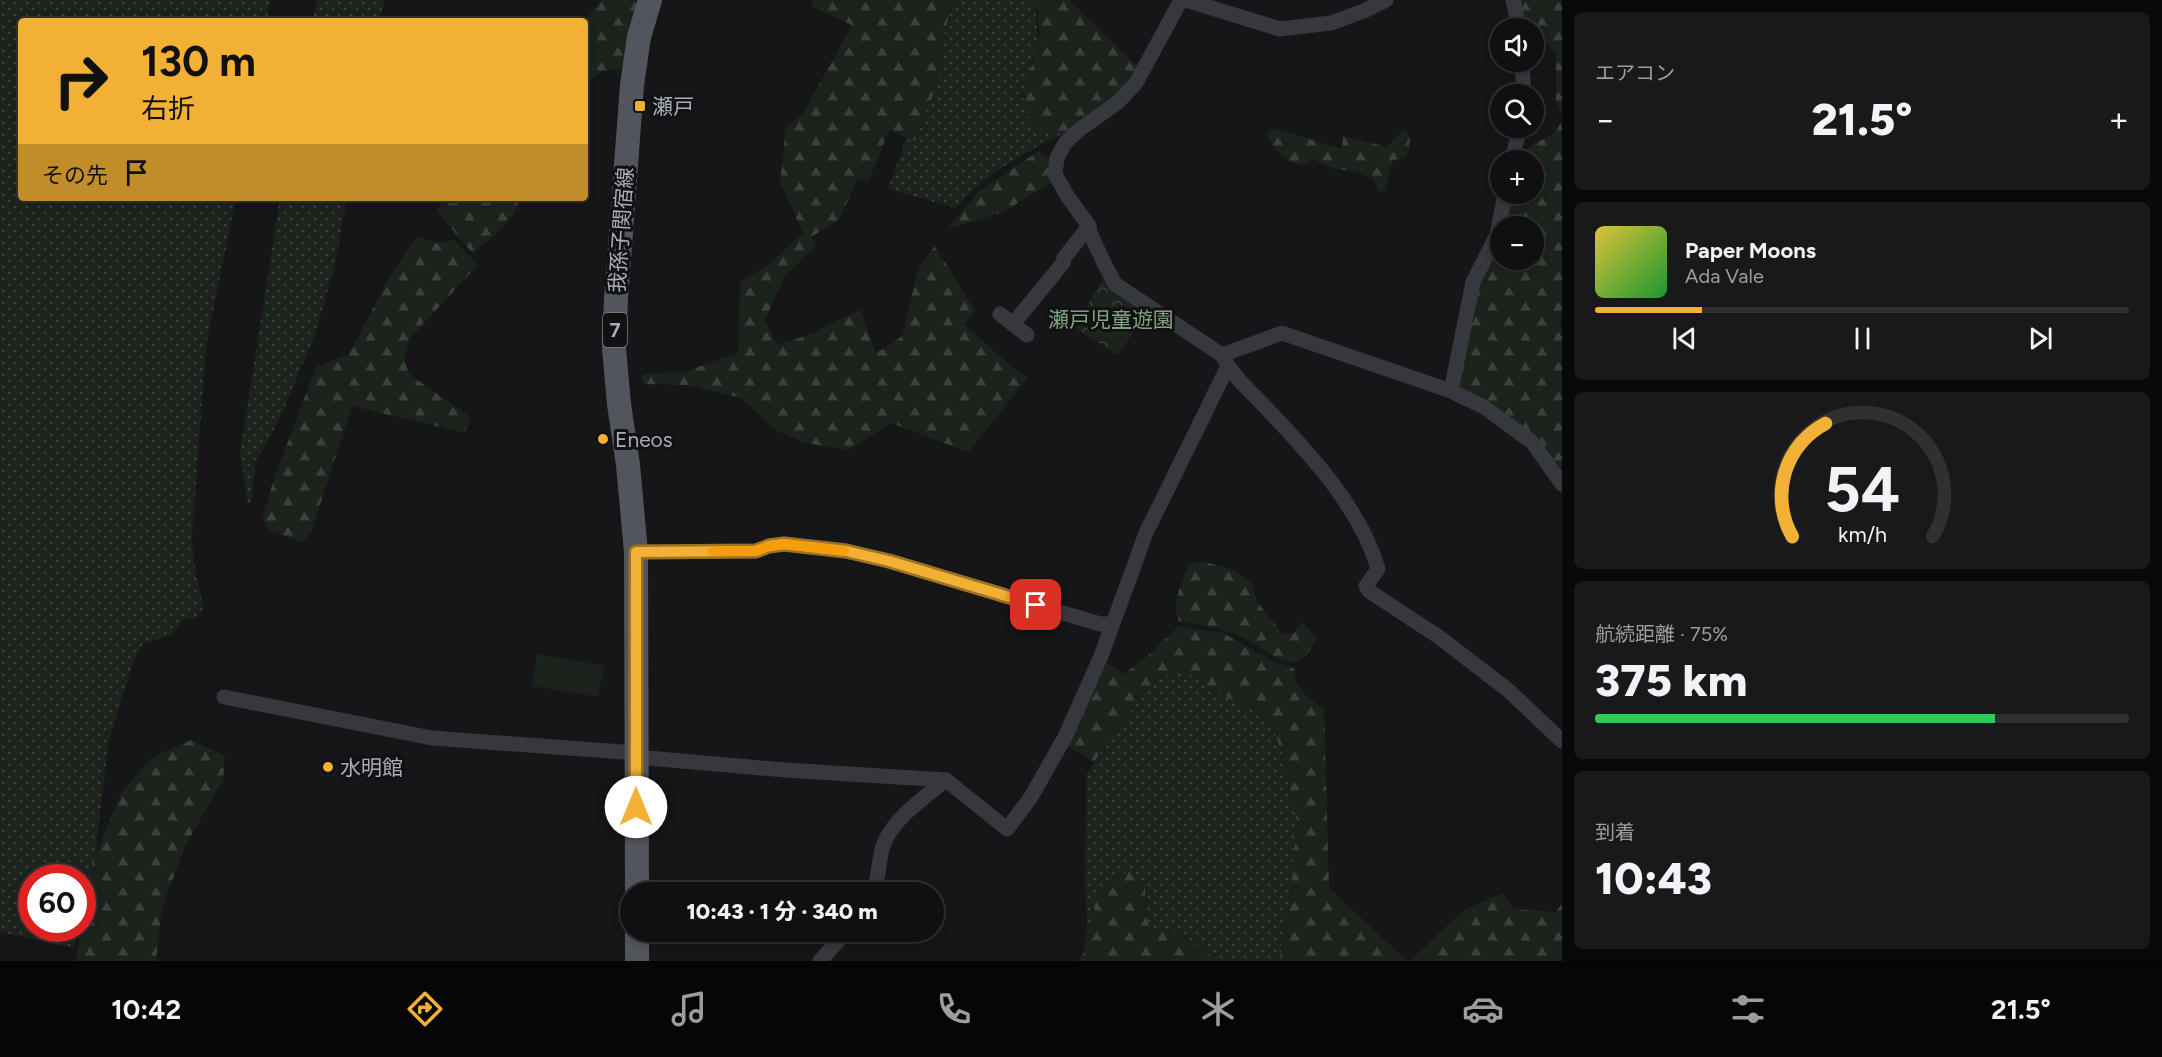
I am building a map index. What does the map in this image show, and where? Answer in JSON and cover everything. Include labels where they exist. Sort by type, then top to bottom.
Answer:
[{"type":"main road","name":"我孫子関宿線","points":[[637,882],[636,552],[614,348],[632,85],[639,37],[650,0]]},
{"type":"main road","points":[[637,942],[637,961]]},
{"type":"street","points":[[1181,0],[1136,82],[1118,103],[1079,130],[1065,143],[1057,158],[1055,174],[1089,226],[1090,233],[1115,284],[1225,361],[1243,386],[1309,454],[1341,496],[1373,551],[1378,569],[1366,586],[1369,591],[1440,637],[1508,690],[1562,741]]},
{"type":"street","points":[[1186,0],[1280,29],[1331,24],[1386,0]]},
{"type":"street","points":[[1513,0],[1517,18]]},
{"type":"street","points":[[1451,391],[1473,282],[1497,235],[1503,204]]},
{"type":"street","points":[[1013,324],[1063,263],[1064,258],[1089,226]]},
{"type":"street","points":[[1000,314],[1027,335]]},
{"type":"street","points":[[224,697],[432,738],[785,770],[946,780],[1007,830],[1031,797],[1056,753],[1101,656],[1146,533],[1225,361],[1282,333],[1451,391],[1484,407],[1532,442],[1562,484]]},
{"type":"street","points":[[636,552],[756,551],[784,544],[846,551],[889,561],[1100,624],[1112,624]]},
{"type":"street","points":[[875,882],[884,842],[910,810],[946,780]]},
{"type":"street","points":[[820,961],[837,942]]},
{"type":"green space","points":[[0,0],[270,0],[267,18],[18,18],[18,201],[235,201],[206,346],[192,539],[203,606],[202,613],[195,618],[182,620],[173,634],[143,644],[133,663],[109,740],[96,864],[18,864],[18,936],[0,932]]},
{"type":"green space","points":[[317,0],[384,0],[381,18],[314,18]]},
{"type":"green space","points":[[601,0],[642,0],[626,68],[601,71],[588,83],[588,18]]},
{"type":"green space","points":[[812,0],[953,0],[945,31],[939,79],[915,141],[889,130],[868,183],[857,178],[840,219],[811,237],[816,246],[784,277],[765,320],[778,345],[813,333],[860,309],[875,352],[882,350],[902,336],[919,266],[935,246],[975,311],[964,324],[1005,361],[1028,378],[968,452],[891,423],[848,450],[806,443],[777,431],[741,398],[687,385],[643,384],[642,374],[684,372],[738,353],[740,282],[770,264],[803,233],[780,181],[786,128],[804,112],[852,25],[811,6]]},
{"type":"green space","points":[[953,0],[1035,0],[1038,41],[1022,94],[1035,128],[1062,134],[991,175],[956,208],[888,189],[907,137],[916,141],[938,79],[945,31]]},
{"type":"green space","points":[[1035,0],[1069,0],[1139,68],[1129,83],[1075,128],[1062,134],[1035,128],[1024,103],[1024,85],[1035,57],[1039,38]]},
{"type":"green space","points":[[1516,0],[1562,0],[1562,117],[1556,101],[1556,52],[1544,41],[1544,18],[1522,18]]},
{"type":"green space","points":[[1562,120],[1562,308],[1560,324],[1562,330],[1562,468],[1554,467],[1458,393],[1465,326],[1478,278],[1490,251],[1490,270],[1544,270],[1544,216],[1503,216],[1506,204],[1544,204],[1544,150],[1526,150],[1555,133]]},
{"type":"green space","points":[[1273,128],[1342,149],[1343,136],[1387,147],[1404,129],[1410,137],[1409,149],[1405,158],[1393,160],[1385,191],[1379,192],[1373,179],[1357,172],[1334,169],[1312,159],[1305,164],[1298,164],[1286,159],[1275,149],[1268,137],[1267,132]]},
{"type":"green space","points":[[1039,151],[1052,162],[1054,181],[1003,212],[949,227],[980,190]]},
{"type":"green space","points":[[280,201],[346,201],[335,265],[315,335],[282,413],[256,460],[251,502],[248,504],[240,452]]},
{"type":"green space","points":[[445,201],[518,201],[514,214],[508,222],[473,254],[436,210]]},
{"type":"green space","points":[[417,236],[436,243],[454,240],[478,265],[410,338],[404,358],[409,374],[470,417],[465,433],[352,406],[311,533],[302,542],[269,530],[262,519],[273,482],[316,367],[349,354],[390,276]]},
{"type":"green space","name":"瀬戸児童遊園","points":[[1106,275],[1147,311],[1118,355],[1073,327]]},
{"type":"green space","points":[[1202,561],[1236,571],[1251,583],[1258,603],[1283,634],[1293,634],[1302,622],[1317,638],[1306,656],[1296,662],[1283,661],[1230,632],[1179,621],[1177,600],[1189,564]]},
{"type":"green space","points":[[1179,626],[1223,633],[1269,659],[1295,669],[1300,688],[1324,709],[1329,888],[1407,961],[1283,961],[1280,951],[1291,892],[1297,822],[1283,756],[1270,719],[1229,698],[1180,668],[1155,681],[1121,723],[1094,762],[1064,744],[1104,661],[1124,674],[1144,659]]},
{"type":"green space","points":[[537,654],[604,666],[598,697],[532,686]]},
{"type":"green space","points":[[1180,668],[1229,698],[1270,719],[1283,756],[1297,822],[1291,892],[1280,951],[1283,961],[1218,961],[1181,933],[1157,932],[1150,929],[1146,917],[1145,884],[1094,900],[1095,926],[1087,928],[1086,775],[1121,723],[1155,681]]},
{"type":"green space","points":[[191,740],[225,756],[223,780],[185,846],[162,908],[156,961],[76,961],[78,942],[96,942],[96,864],[92,864],[121,793],[151,758]]},
{"type":"green space","points":[[1131,870],[1145,884],[1146,917],[1150,929],[1157,932],[1181,933],[1218,961],[1077,961],[1083,954],[1087,928],[1095,926],[1094,900],[1108,880]]},
{"type":"green space","points":[[1503,893],[1514,909],[1556,912],[1562,903],[1562,961],[1410,961],[1464,910]]},
{"type":"green space","points":[[46,942],[75,942],[73,948]]},
{"type":"slow traffic","points":[[713,551],[756,551],[784,544],[844,551]]},
{"type":"place","name":"瀬戸","points":[[640,106]]},
{"type":"place","name":"Eneos","points":[[603,439]]},
{"type":"place","name":"水明館","points":[[328,767]]},
{"type":"route","points":[[636,807],[636,552],[756,551],[784,544],[846,551],[889,561],[1036,605]]}]
